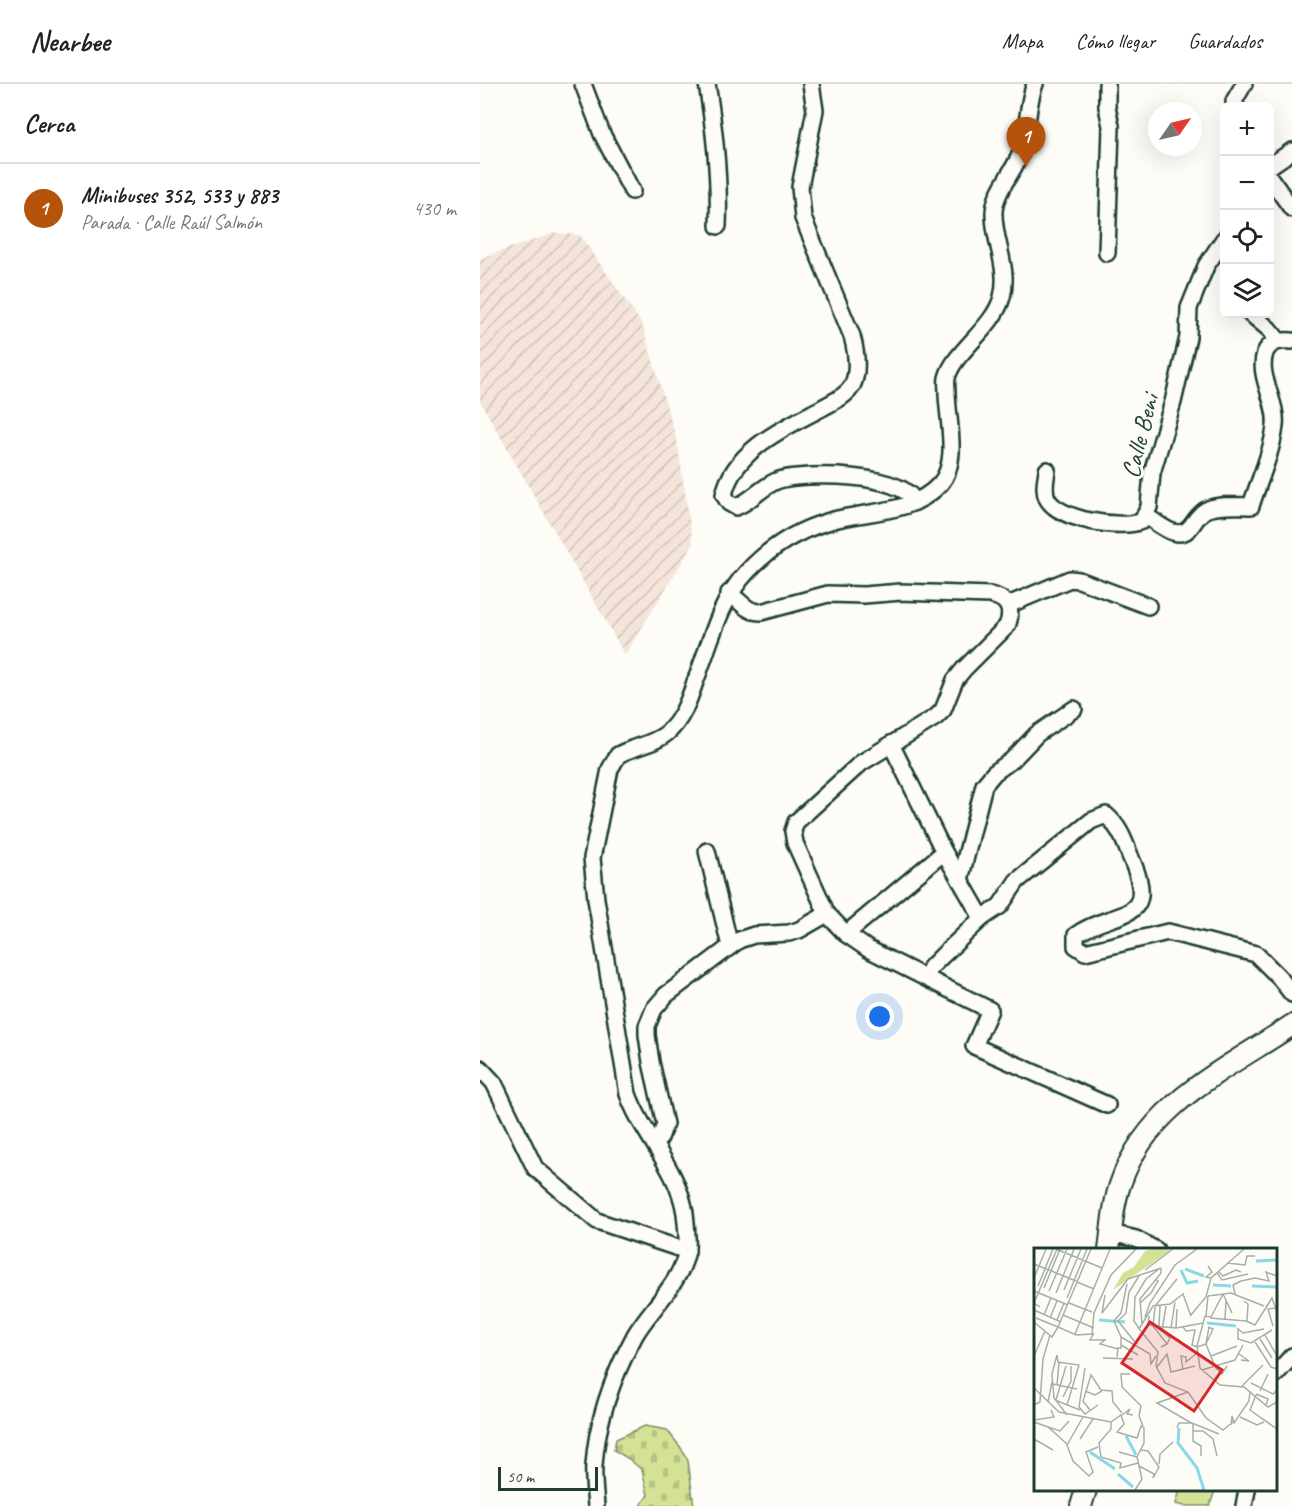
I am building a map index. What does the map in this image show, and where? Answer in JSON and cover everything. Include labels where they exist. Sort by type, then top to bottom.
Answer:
[{"type":"street","points":[[584,84],[603,134],[632,191]]},
{"type":"street","points":[[707,84],[716,135],[718,226]]},
{"type":"street","points":[[811,84],[815,110],[800,187],[803,218],[852,336],[856,353],[854,379],[852,386],[842,397],[788,426],[746,456],[728,479],[724,495],[729,503],[736,507],[780,480],[816,475],[875,480],[897,486],[910,494],[915,502]]},
{"type":"street","points":[[596,1506],[594,1466],[599,1427],[612,1385],[636,1334],[672,1285],[687,1251],[685,1212],[680,1192],[654,1142],[634,1112],[628,1094],[596,900],[592,858],[613,761],[623,752],[658,739],[669,731],[680,717],[729,593],[764,555],[781,542],[830,520],[897,508],[915,502],[928,495],[941,483],[948,472],[950,433],[946,378],[953,365],[982,332],[999,307],[1003,295],[1003,265],[994,210],[996,200],[1022,151],[1029,98],[1035,84]]},
{"type":"street","points":[[1107,84],[1111,136],[1107,253]]},
{"type":"street","points":[[1234,102],[1244,84]]},
{"type":"street","points":[[1274,163],[1292,151]]},
{"type":"street","points":[[1274,185],[1292,209]]},
{"type":"street","name":"Calle Beni","points":[[1047,470],[1045,490],[1048,500],[1056,509],[1112,525],[1142,521],[1149,507],[1152,473],[1173,402],[1188,337],[1189,308],[1206,267],[1220,245]]},
{"type":"street","points":[[1256,318],[1285,341]]},
{"type":"street","points":[[1145,515],[1170,531],[1180,534],[1188,531],[1206,509],[1251,506],[1275,424],[1264,373],[1264,355],[1269,347],[1285,341]]},
{"type":"street","points":[[1008,605],[1070,579],[1079,580],[1148,606]]},
{"type":"street","points":[[729,593],[746,609],[753,612],[761,612],[828,594],[864,595],[901,592],[990,595],[1000,597],[1008,605],[1010,618],[1007,626],[955,680],[943,710],[936,717],[861,763],[796,822],[793,831],[795,843],[827,914],[846,934],[868,950],[990,1010],[974,1047],[1107,1105]]},
{"type":"street","points":[[960,880],[984,785],[1037,734],[1074,709]]},
{"type":"street","points":[[891,744],[944,852],[982,918]]},
{"type":"street","points":[[926,978],[931,967],[982,918],[1000,906],[1017,880],[1091,821],[1106,815],[1117,825],[1141,883],[1141,900],[1124,914],[1085,929],[1076,935],[1076,946],[1085,952],[1168,932],[1256,954],[1292,994]]},
{"type":"street","points":[[707,851],[730,946]]},
{"type":"street","points":[[846,934],[944,852]]},
{"type":"street","points":[[654,1142],[663,1133],[665,1124],[648,1044],[647,1026],[659,1001],[739,940],[754,935],[789,933],[827,914]]},
{"type":"street","points":[[1152,1248],[1136,1239],[1110,1241],[1120,1182],[1141,1142],[1165,1113],[1200,1084],[1292,1025]]},
{"type":"street","points":[[480,1068],[494,1083],[535,1168],[597,1221],[687,1251]]},
{"type":"street","points":[[1277,1372],[1292,1356]]},
{"type":"street","points":[[1081,1506],[1086,1491]]},
{"type":"street","points":[[1244,1506],[1246,1491]]},
{"type":"shaded area","points":[[555,233],[580,235],[642,324],[677,441],[693,544],[625,655],[480,401],[480,258]]},
{"type":"green space","points":[[645,1426],[667,1430],[681,1448],[688,1461],[694,1506],[640,1506],[648,1495],[642,1470],[614,1450],[616,1439]]},
{"type":"green space","points":[[1180,1491],[1215,1491],[1210,1506],[1176,1504]]},
{"type":"place","name":"Minibuses 352, 533 y 883","points":[[1026,167]]}]
